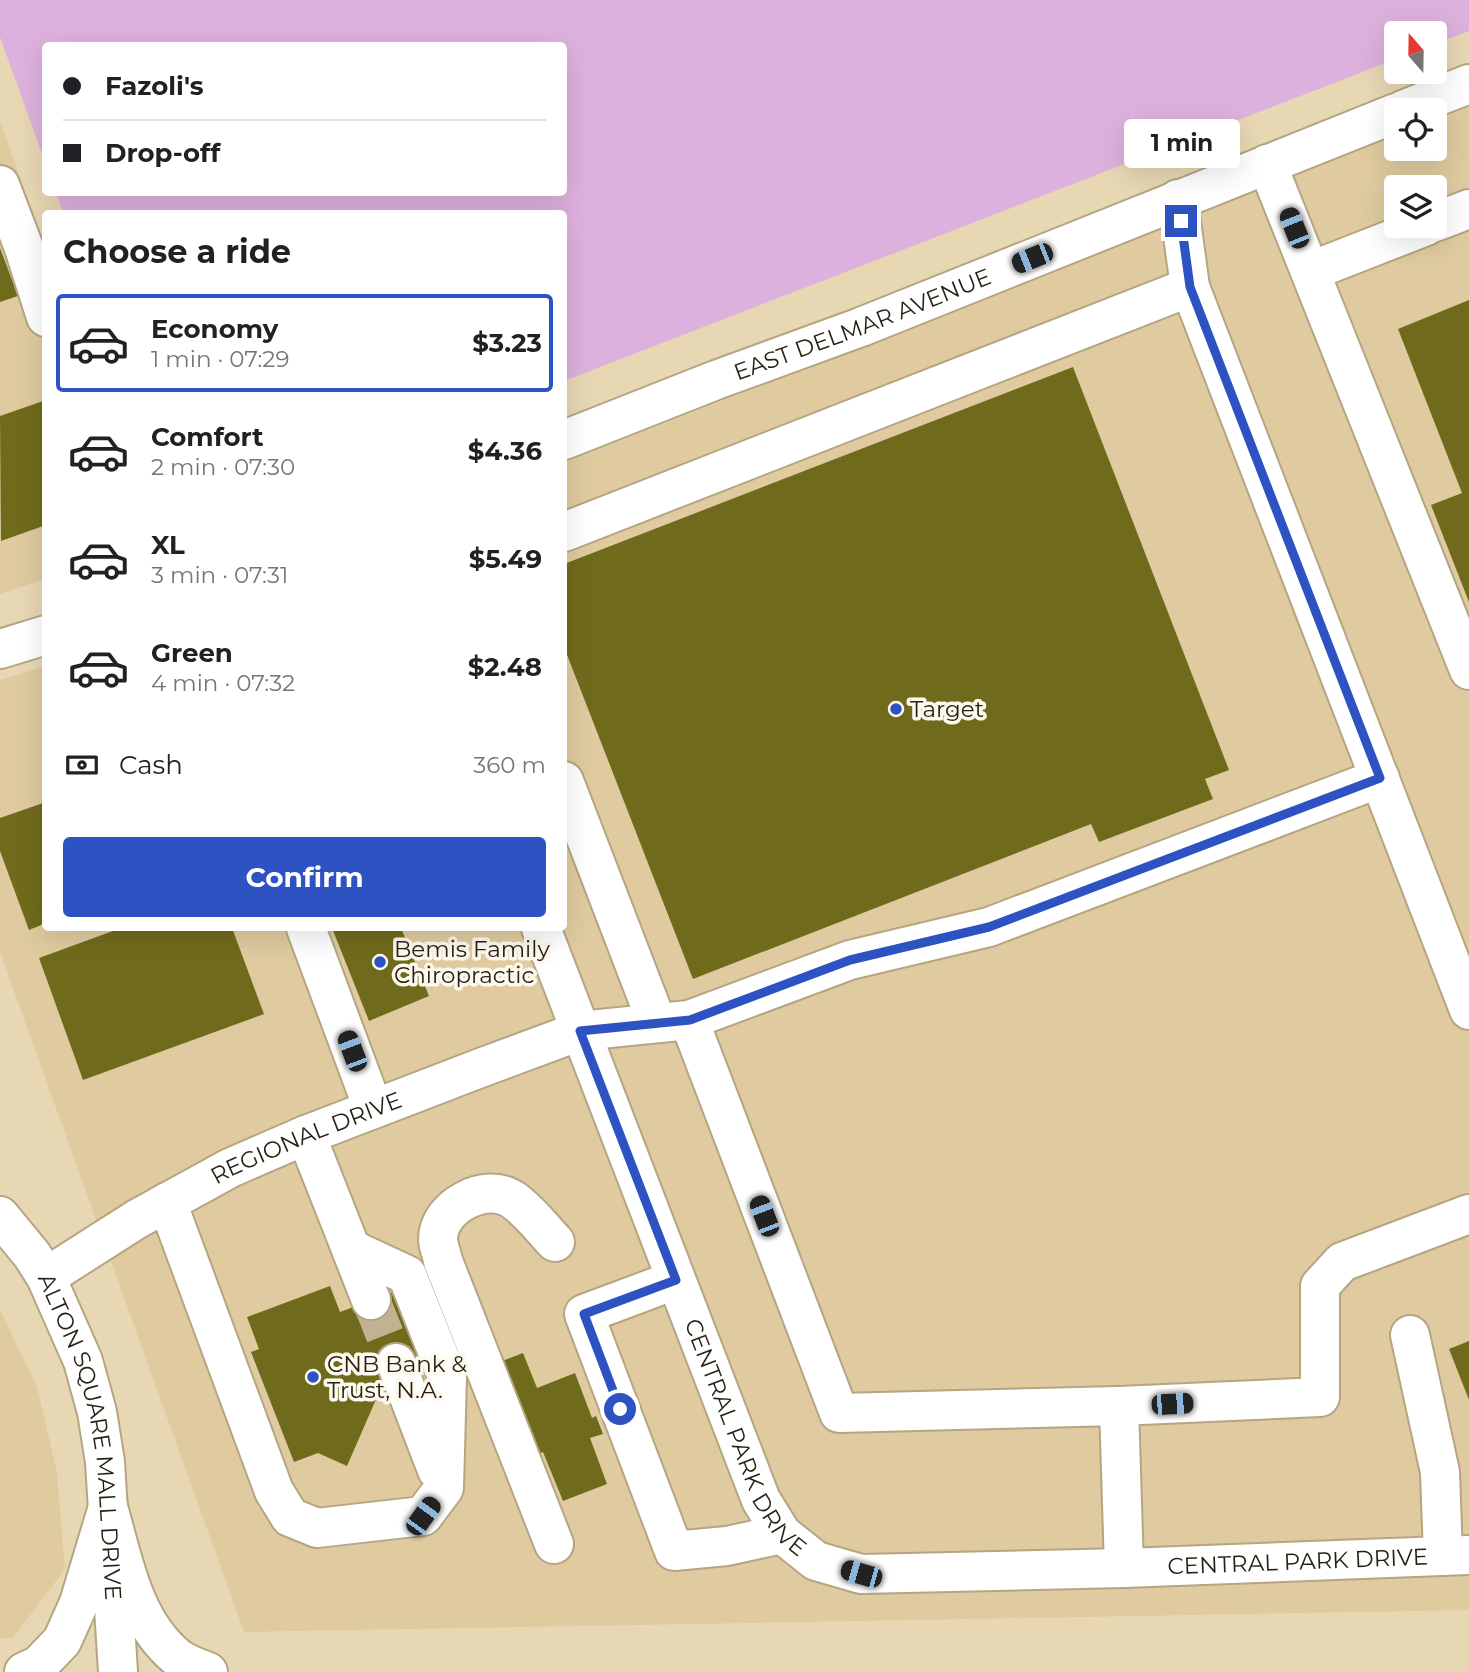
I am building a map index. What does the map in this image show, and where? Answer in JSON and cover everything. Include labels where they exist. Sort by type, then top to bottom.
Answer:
[{"type":"street","points":[[1433,98],[1469,84]]},
{"type":"street","name":"EAST DELMAR AVENUE","points":[[567,439],[861,327],[1384,118]]},
{"type":"street","points":[[1268,164],[1469,670]]},
{"type":"street","points":[[0,185],[42,304]]},
{"type":"street","points":[[1178,199],[1190,287],[1469,1010]]},
{"type":"street","points":[[1447,217],[1469,209]]},
{"type":"street","points":[[1311,271],[1395,238]]},
{"type":"street","points":[[567,530],[1190,287]]},
{"type":"street","points":[[0,649],[42,636]]},
{"type":"street","name":"REGIONAL DRIVE","points":[[46,1277],[167,1202],[230,1168],[373,1108],[580,1031],[673,1021],[850,960],[989,927],[1380,778]]},
{"type":"street","points":[[567,788],[673,1021],[839,1413],[1320,1398],[1320,1286],[1342,1262],[1469,1214]]},
{"type":"street","points":[[307,931],[373,1108]]},
{"type":"street","name":"CENTRAL PARK DRIVE","points":[[542,931],[761,1500],[782,1534],[816,1561],[861,1574],[1124,1568],[1456,1555]]},
{"type":"street","points":[[306,1135],[372,1300]]},
{"type":"street","points":[[554,1544],[448,1274],[438,1238],[446,1216],[464,1200],[487,1193],[511,1198],[555,1241]]},
{"type":"street","points":[[167,1202],[274,1491],[290,1517],[317,1528],[423,1516],[444,1488],[447,1376],[407,1275],[351,1249]]},
{"type":"street","name":"ALTON SQUARE MALL DRIVE","points":[[0,1216],[46,1277],[83,1361],[97,1412],[105,1462],[118,1672]]},
{"type":"street","points":[[676,1280],[584,1314],[674,1551],[727,1546],[782,1534]]},
{"type":"street","points":[[1410,1335],[1456,1555]]},
{"type":"street","points":[[396,1363],[444,1488]]},
{"type":"street","points":[[1119,1406],[1124,1568]]},
{"type":"street","points":[[24,1672],[39,1665],[62,1641],[79,1603],[108,1507]]},
{"type":"street","points":[[108,1507],[129,1581],[152,1633],[180,1660],[208,1672]]},
{"type":"shaded area","points":[[0,0],[1469,0],[1469,31],[1447,39],[1447,21],[1384,21],[1384,64],[567,380],[567,210],[62,210],[57,196],[567,196],[567,42],[42,42],[42,154],[0,37]]},
{"type":"shaded area","points":[[1469,106],[1469,1610],[244,1632],[0,952],[0,680],[42,667],[42,931],[567,931],[567,462],[1384,140],[1384,161],[1447,161],[1447,115]]},
{"type":"shaded area","points":[[0,121],[42,240],[42,580],[0,594]]},
{"type":"shaded area","points":[[0,1310],[37,1387],[57,1473],[65,1569],[13,1638],[0,1638]]},
{"type":"building","points":[[0,248],[18,296],[0,302]]},
{"type":"building","points":[[1469,300],[1469,602],[1431,505],[1462,493],[1398,329]]},
{"type":"building","name":"Target","points":[[1073,367],[1229,770],[1205,779],[1213,799],[1099,842],[1091,824],[693,979],[567,655],[567,563]]},
{"type":"building","points":[[42,401],[42,526],[1,541],[0,416]]},
{"type":"building","points":[[42,803],[42,925],[29,930],[0,851],[0,818]]},
{"type":"building","points":[[113,931],[233,931],[264,1014],[83,1080],[39,958]]},
{"type":"building","name":"Bemis Family Chiropractic","points":[[333,931],[402,931],[429,996],[369,1021]]},
{"type":"building","name":"CNB Bank & Trust, N.A.","points":[[330,1286],[340,1312],[402,1289],[426,1352],[391,1365],[347,1466],[318,1453],[294,1462],[251,1352],[259,1349],[247,1317]]},
{"type":"building","points":[[1469,1341],[1469,1400],[1449,1349]]},
{"type":"building","points":[[523,1353],[537,1388],[575,1373],[592,1418],[596,1416],[603,1434],[590,1438],[607,1484],[563,1501],[543,1452],[534,1456],[499,1362]]},
{"type":"tunnel","points":[[371,1300],[396,1363]]},
{"type":"place","name":"Target","points":[[896,709]]},
{"type":"place","name":"Bemis Family Chiropractic","points":[[380,962]]},
{"type":"place","name":"CNB Bank & Trust, N.A.","points":[[313,1377]]},
{"type":"route","points":[[620,1409],[584,1314],[676,1280],[580,1031],[690,1020],[850,960],[989,927],[1380,778],[1190,287],[1181,221]]}]
